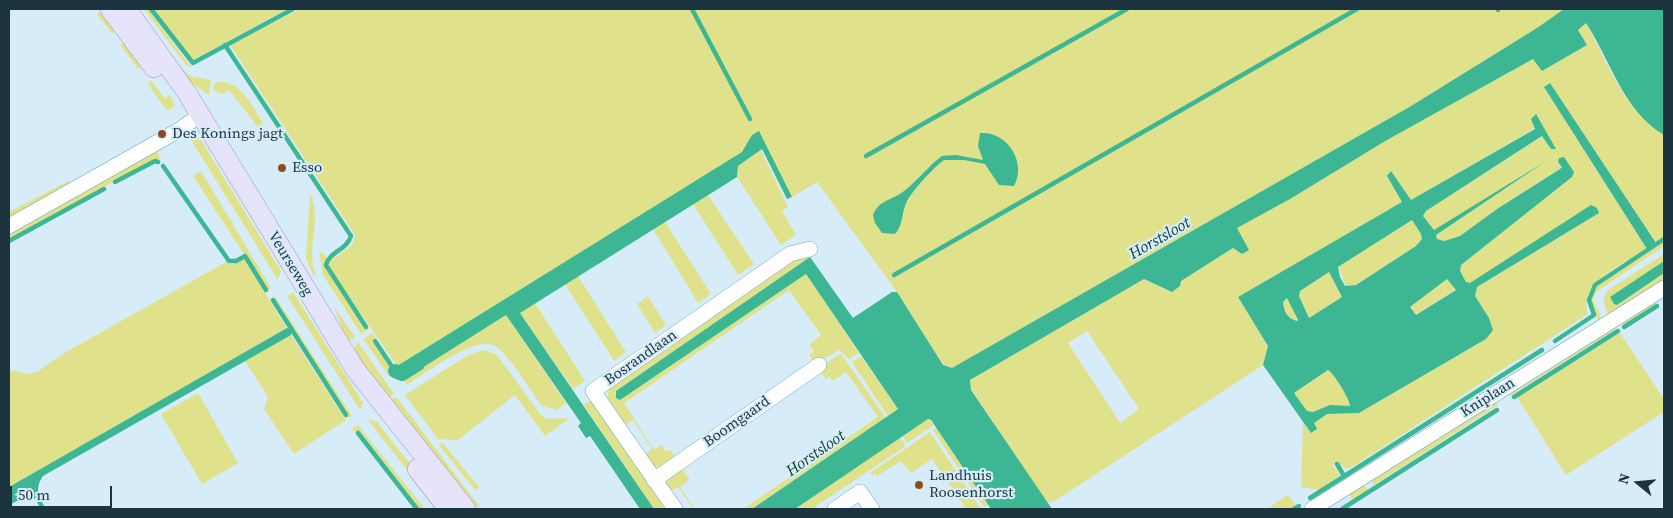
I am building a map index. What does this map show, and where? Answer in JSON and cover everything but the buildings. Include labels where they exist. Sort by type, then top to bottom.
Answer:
[{"type":"main road","name":"Veurseweg","points":[[110,9],[183,96]]},
{"type":"main road","name":"Veurseweg","points":[[127,9],[355,369],[466,509]]},
{"type":"main road","name":"Veurseweg","points":[[197,118],[348,371],[448,509]]},
{"type":"street","points":[[9,226],[197,118]]},
{"type":"street","name":"Bosrandlaan","points":[[675,509],[594,391],[790,254],[810,249]]},
{"type":"street","name":"Kniplaan","points":[[1312,509],[1664,288]]},
{"type":"street","name":"Boomgaard","points":[[654,480],[819,365]]},
{"type":"street","points":[[834,509],[860,492],[872,509]]},
{"type":"shaded area","points":[[138,9],[184,71],[191,76],[211,80],[209,95],[188,81]]},
{"type":"shaded area","points":[[144,9],[148,9],[192,68],[186,65]]},
{"type":"shaded area","points":[[154,9],[287,9],[193,60]]},
{"type":"shaded area","points":[[300,9],[1564,9],[1537,28],[1411,106],[952,368],[943,365],[897,292],[817,182],[792,197],[763,139],[752,135],[743,152],[397,366],[330,269],[329,262],[352,245],[355,235],[230,45]]},
{"type":"shaded area","points":[[1564,9],[1664,9],[1664,135],[1638,113],[1628,99],[1586,23],[1578,30],[1587,45],[1542,71],[1533,59],[1387,140],[1290,199],[1237,228],[1249,250],[1242,254],[1233,248],[1181,281],[1180,286],[1172,292],[1144,279],[970,380],[971,390],[1052,509],[991,509],[931,420],[928,419],[795,509],[752,509],[898,409],[806,274],[620,400],[616,398],[616,391],[810,257],[853,318],[892,292],[897,292],[943,365],[952,368],[1411,106],[1537,28]]},
{"type":"shaded area","points":[[101,11],[115,31],[112,34],[97,14]]},
{"type":"shaded area","points":[[1586,23],[1618,85],[1638,113],[1664,135],[1664,237],[1656,243],[1550,83],[1544,87],[1647,249],[1616,267],[1596,283],[1590,292],[1587,303],[1588,314],[1352,467],[1346,469],[1337,462],[1333,465],[1340,475],[1319,490],[1301,487],[1303,422],[1311,433],[1314,423],[1327,414],[1359,413],[1486,339],[1489,318],[1475,296],[1477,287],[1599,213],[1470,283],[1466,283],[1460,271],[1461,265],[1572,177],[1562,167],[1497,209],[1461,236],[1444,241],[1437,239],[1436,235],[1546,161],[1434,231],[1423,216],[1426,211],[1543,136],[1551,149],[1556,149],[1545,131],[1535,128],[1411,200],[1391,171],[1387,176],[1402,202],[1238,297],[1268,346],[1263,365],[1058,499],[1047,503],[971,389],[970,380],[1144,279],[1169,291],[1180,286],[1181,281],[1233,248],[1242,254],[1249,250],[1236,228],[1290,199],[1387,140],[1533,59],[1542,71],[1587,45],[1578,29]],"holes":[[[1087,331],[1139,409],[1120,423],[1068,343]]]},
{"type":"shaded area","points":[[124,42],[142,66],[138,69],[120,45]]},
{"type":"shaded area","points":[[152,81],[165,99],[170,95],[175,106],[167,111],[148,84]]},
{"type":"shaded area","points":[[217,82],[226,82],[240,90],[263,123],[258,127],[229,90],[223,94],[213,90]]},
{"type":"shaded area","points":[[1550,83],[1656,243],[1647,249],[1544,87]]},
{"type":"shaded area","points":[[1536,114],[1556,149],[1551,149],[1542,136],[1426,211],[1423,216],[1434,230],[1546,161],[1436,235],[1437,239],[1444,241],[1460,236],[1497,209],[1560,169],[1562,167],[1558,162],[1559,158],[1564,157],[1574,172],[1572,177],[1461,265],[1460,271],[1466,282],[1470,283],[1591,205],[1597,208],[1599,213],[1477,287],[1475,296],[1489,318],[1493,330],[1486,339],[1359,413],[1327,414],[1314,423],[1317,429],[1311,433],[1263,365],[1268,346],[1238,297],[1402,202],[1387,176],[1391,171],[1411,200],[1535,129],[1531,119]],"holes":[[[1412,220],[1421,234],[1422,239],[1416,246],[1356,285],[1345,286],[1340,277],[1338,267]],[[1329,272],[1342,297],[1309,318],[1299,296],[1300,291]],[[1447,279],[1456,290],[1416,315],[1410,307]],[[1287,298],[1298,320],[1294,320],[1285,312],[1283,302]],[[1328,370],[1341,387],[1350,406],[1330,405],[1313,412],[1307,411],[1294,393]]]},
{"type":"shaded area","points":[[759,131],[792,197],[787,199],[762,149],[738,166],[737,177],[520,313],[654,509],[640,509],[590,436],[586,438],[578,426],[581,423],[506,315],[422,368],[404,376],[397,366],[742,152],[752,135]]},
{"type":"shaded area","points":[[186,132],[193,133],[201,140],[281,271],[278,280]]},
{"type":"shaded area","points":[[980,133],[999,137],[1012,150],[1018,168],[1014,186],[999,185],[985,164],[964,160],[944,160],[929,173],[910,196],[905,205],[900,226],[895,234],[882,233],[875,223],[873,215],[875,210],[884,202],[906,190],[942,156],[956,155],[983,160],[978,146]]},
{"type":"shaded area","points":[[155,148],[161,159],[154,159],[9,240],[9,231]]},
{"type":"shaded area","points":[[761,150],[788,207],[782,211],[796,235],[781,245],[737,177],[738,166]]},
{"type":"shaded area","points":[[201,171],[271,288],[268,291],[193,176]]},
{"type":"shaded area","points":[[68,181],[70,185],[9,218],[9,212]]},
{"type":"shaded area","points":[[310,192],[315,215],[312,254],[316,275],[314,276],[306,259]]},
{"type":"shaded area","points":[[708,195],[754,264],[738,275],[693,204]]},
{"type":"shaded area","points":[[1412,220],[1422,239],[1416,246],[1356,285],[1346,286],[1338,267]]},
{"type":"shaded area","points":[[665,222],[711,294],[698,303],[653,229]]},
{"type":"shaded area","points":[[1664,241],[1664,246],[1596,292],[1593,300],[1601,317],[1598,321],[1590,300],[1596,286]]},
{"type":"shaded area","points":[[319,251],[327,257],[325,266],[364,328],[368,326],[369,329],[361,334],[323,275]]},
{"type":"shaded area","points":[[808,254],[810,257],[616,391],[615,394],[620,400],[806,274],[859,353],[849,359],[839,350],[815,364],[809,355],[814,351],[809,345],[821,335],[789,290],[624,403],[654,450],[662,445],[665,451],[670,450],[676,459],[662,467],[651,466],[644,455],[652,449],[633,420],[624,426],[611,406],[608,395],[611,384],[790,260]]},
{"type":"shaded area","points":[[1664,254],[1664,261],[1611,297],[1617,305],[1664,273],[1664,284],[1610,314],[1607,313],[1603,300],[1608,290]]},
{"type":"shaded area","points":[[244,259],[287,328],[9,487],[9,372],[13,370],[26,374],[37,372],[66,352],[226,262],[231,265]]},
{"type":"shaded area","points":[[1664,261],[1664,273],[1617,305],[1614,304],[1610,297]]},
{"type":"shaded area","points":[[1329,272],[1342,297],[1309,318],[1299,296],[1300,291]]},
{"type":"shaded area","points":[[578,276],[626,352],[614,361],[565,284]]},
{"type":"shaded area","points":[[1447,279],[1456,289],[1416,315],[1410,307]]},
{"type":"shaded area","points":[[293,292],[363,403],[360,410],[287,296]]},
{"type":"shaded area","points":[[648,296],[666,325],[655,333],[637,304]]},
{"type":"shaded area","points":[[276,298],[352,416],[349,418],[274,299]]},
{"type":"shaded area","points":[[1287,298],[1298,321],[1289,317],[1285,312],[1283,302]]},
{"type":"shaded area","points":[[1655,302],[1657,304],[1623,325],[1621,322]]},
{"type":"shaded area","points":[[535,303],[585,381],[573,389],[520,313]]},
{"type":"shaded area","points":[[334,307],[355,337],[347,342]]},
{"type":"shaded area","points":[[506,315],[566,403],[557,410],[542,406],[506,356],[495,346],[486,344],[475,346],[450,357],[406,385],[404,376],[422,368]]},
{"type":"shaded area","points":[[1615,327],[1616,329],[1510,396],[1510,390]]},
{"type":"shaded area","points":[[287,328],[292,330],[291,335],[43,476],[38,493],[46,509],[41,509],[35,499],[29,495],[9,505],[9,487]]},
{"type":"shaded area","points":[[372,333],[376,338],[372,341],[396,374],[390,377],[363,339]]},
{"type":"shaded area","points":[[1620,333],[1664,399],[1664,412],[1566,475],[1517,397]]},
{"type":"shaded area","points":[[291,335],[346,420],[294,454],[264,409],[268,397],[245,361]]},
{"type":"shaded area","points":[[358,342],[394,394],[384,401],[352,350]]},
{"type":"shaded area","points":[[485,350],[497,355],[541,415],[547,419],[570,418],[545,436],[515,395],[458,440],[438,439],[405,395],[470,354]]},
{"type":"shaded area","points":[[841,354],[886,418],[752,509],[743,509],[878,417],[846,372],[833,381],[829,376],[826,379],[819,370],[822,365]]},
{"type":"shaded area","points":[[861,356],[898,409],[888,416],[852,362]]},
{"type":"shaded area","points":[[1329,370],[1341,387],[1350,407],[1330,405],[1313,412],[1307,412],[1294,393]]},
{"type":"shaded area","points":[[198,393],[238,463],[202,484],[161,414]]},
{"type":"shaded area","points":[[393,398],[398,399],[480,507],[469,505],[385,403]]},
{"type":"shaded area","points":[[589,401],[595,402],[669,509],[654,509],[584,405]]},
{"type":"shaded area","points":[[1496,402],[1498,405],[1374,485],[1370,478]]},
{"type":"shaded area","points":[[367,419],[377,422],[445,509],[438,509]]},
{"type":"shaded area","points":[[928,419],[934,425],[907,443],[902,435]]},
{"type":"shaded area","points":[[358,425],[425,509],[420,509],[360,431],[356,433],[352,428]]},
{"type":"shaded area","points":[[937,428],[988,505],[984,507],[933,430]]},
{"type":"shaded area","points":[[930,432],[981,509],[966,509],[932,459],[911,473],[901,461],[877,476],[875,473],[872,476],[870,473]]},
{"type":"shaded area","points":[[899,437],[905,444],[904,447],[812,509],[795,509]]},
{"type":"shaded area","points":[[442,442],[479,487],[475,490],[439,445]]},
{"type":"shaded area","points":[[680,466],[690,480],[680,487],[695,509],[691,509],[693,508],[678,487],[670,492],[667,488],[668,478]]},
{"type":"shaded area","points":[[1362,483],[1368,490],[1352,500],[1349,491]]},
{"type":"shaded area","points":[[1288,495],[1296,506],[1291,509],[1267,509]]},
{"type":"waterway","points":[[151,9],[193,63],[293,9]]},
{"type":"waterway","points":[[692,9],[750,119]]},
{"type":"waterway","points":[[866,156],[1127,9]]},
{"type":"waterway","points":[[894,275],[1357,9]]},
{"type":"waterway","points":[[225,45],[351,236],[346,245],[331,257],[326,265],[366,327]]},
{"type":"waterway","points":[[115,182],[155,161],[158,162]]},
{"type":"waterway","points":[[163,166],[229,261],[236,261],[245,256],[266,290]]},
{"type":"waterway","points":[[9,241],[104,189]]},
{"type":"waterway","points":[[1555,341],[1594,315],[1589,300],[1595,285],[1664,239]]},
{"type":"waterway","points":[[273,300],[346,415]]},
{"type":"waterway","points":[[1624,327],[1657,306]]},
{"type":"waterway","points":[[1514,397],[1618,331]]},
{"type":"waterway","points":[[375,341],[395,371]]},
{"type":"waterway","points":[[1310,498],[1542,350]]},
{"type":"waterway","points":[[395,371],[402,374],[418,364]]},
{"type":"waterway","points":[[1342,509],[1497,410]]},
{"type":"waterway","points":[[358,433],[417,509]]},
{"type":"waterway","points":[[1337,464],[1344,476]]},
{"type":"waterway","points":[[1294,509],[1299,506]]},
{"type":"place","name":"Des Konings jagt","points":[[162,134]]},
{"type":"place","name":"Esso","points":[[282,168]]},
{"type":"place","name":"Landhuis Roosenhorst","points":[[919,485]]},
{"type":"water label","name":"Horstsloot","points":[[1160,239]]},
{"type":"water label","name":"Horstsloot","points":[[816,454]]}]
